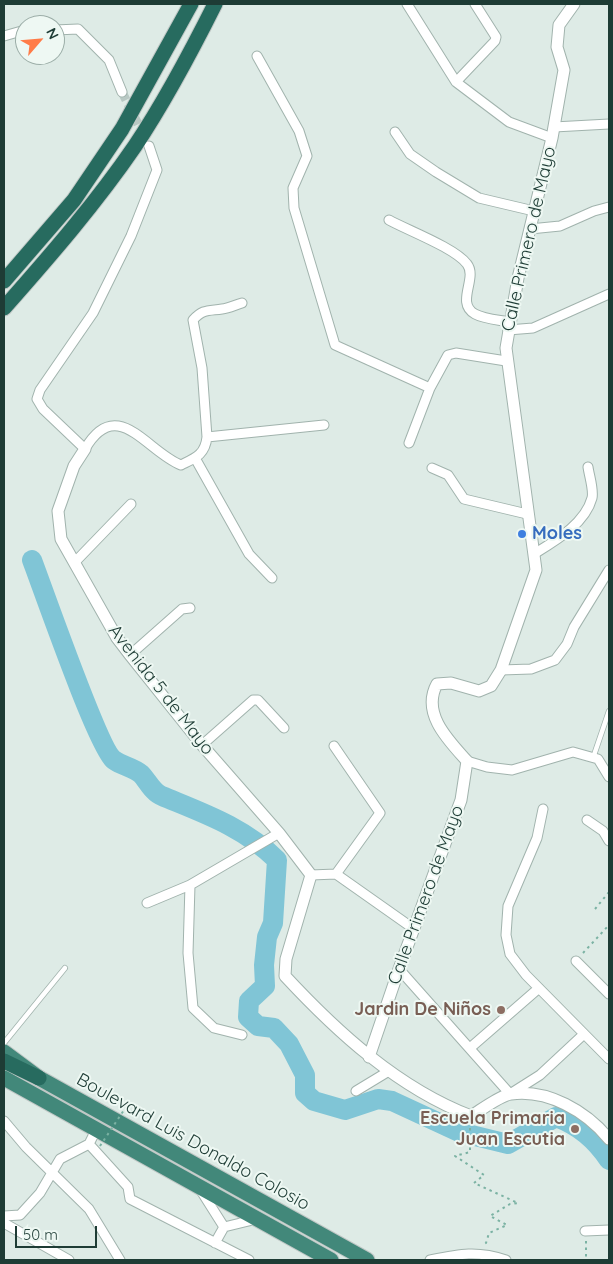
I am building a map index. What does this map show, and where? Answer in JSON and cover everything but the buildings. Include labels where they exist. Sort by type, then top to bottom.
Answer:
[{"type":"highway","points":[[4,282],[74,200],[117,137],[191,4]]},
{"type":"highway","points":[[4,308],[89,208],[136,144],[215,4]]},
{"type":"highway","name":"Boulevard Luis Donaldo Colosio","points":[[4,1052],[39,1078],[367,1260]]},
{"type":"highway","points":[[4,1061],[39,1078]]},
{"type":"highway","name":"Boulevard Luis Donaldo Colosio","points":[[4,1078],[331,1260]]},
{"type":"street","points":[[408,4],[456,82],[509,122],[553,132],[609,124]]},
{"type":"street","points":[[456,82],[495,41],[496,37],[475,4]]},
{"type":"street","name":"Calle Primero de Mayo","points":[[369,1057],[398,970],[461,800],[467,761],[448,739],[434,717],[431,703],[432,693],[437,684],[451,683],[479,691],[491,686],[501,670],[536,570],[506,361],[508,326],[553,132],[564,70],[558,47],[557,35],[559,25],[574,4]]},
{"type":"street","points":[[65,30],[78,29],[109,60],[122,92]]},
{"type":"street","points":[[257,56],[299,130],[307,156],[293,188],[294,208],[335,345],[430,388]]},
{"type":"street","points":[[395,132],[410,154],[479,198],[534,211]]},
{"type":"street","points":[[84,449],[43,410],[37,399],[40,390],[93,313],[132,236],[157,170],[149,146]]},
{"type":"street","points":[[530,228],[560,226],[594,211],[609,207]]},
{"type":"street","points":[[389,220],[462,259],[470,272],[466,301],[468,308],[475,314],[508,326],[533,328],[609,294]]},
{"type":"street","points":[[242,303],[200,312],[193,320],[202,368],[208,437],[202,454],[195,458],[249,554],[272,578]]},
{"type":"street","points":[[409,443],[430,388],[448,355],[452,353],[506,361]]},
{"type":"street","name":"Avenida 5 de Mayo","points":[[195,458],[181,466],[168,460],[139,434],[120,425],[105,428],[89,442],[74,466],[58,511],[62,539],[117,638],[130,656],[202,745],[279,833],[311,875]]},
{"type":"street","points":[[208,437],[324,425]]},
{"type":"street","points":[[534,554],[564,536],[582,515],[593,497],[588,467]]},
{"type":"street","points":[[432,468],[448,475],[464,499],[527,514]]},
{"type":"street","points":[[75,562],[131,504]]},
{"type":"street","points":[[501,670],[531,669],[555,660],[567,644],[574,627],[606,582],[609,570]]},
{"type":"street","points":[[130,656],[182,609],[190,608]]},
{"type":"street","points":[[202,745],[253,700],[258,700],[284,728]]},
{"type":"street","points":[[334,746],[380,813],[336,874]]},
{"type":"street","points":[[467,761],[487,767],[512,770],[573,752],[598,759],[609,777]]},
{"type":"street","points":[[543,809],[537,838],[508,906],[506,935],[510,954],[526,975],[609,1060]]},
{"type":"street","points":[[587,820],[603,830],[609,841]]},
{"type":"street","points":[[147,903],[190,885],[279,833]]},
{"type":"street","points":[[414,929],[336,874],[311,875],[286,959],[285,976],[369,1057],[443,1106],[471,1116],[540,1075],[584,1034]]},
{"type":"street","points":[[190,885],[188,953],[193,1008],[214,1028],[242,1035]]},
{"type":"street","points":[[576,961],[609,994]]},
{"type":"street","points":[[398,970],[510,1094],[545,1095],[599,1126],[609,1138]]},
{"type":"street","points":[[470,1048],[539,988]]},
{"type":"street","points":[[356,1091],[389,1071]]},
{"type":"street","points":[[4,1121],[26,1147],[54,1172],[89,1210],[120,1260]]},
{"type":"street","points":[[4,1216],[20,1215],[40,1193],[60,1159],[89,1144],[96,1130]]},
{"type":"street","points":[[89,1144],[128,1187],[130,1199],[246,1260]]},
{"type":"street","points":[[197,1184],[224,1227]]},
{"type":"street","points":[[215,1243],[224,1227],[257,1219]]},
{"type":"street","points":[[4,1223],[69,1260]]},
{"type":"street","points":[[585,1231],[609,1230]]},
{"type":"street","points":[[430,1260],[468,1252],[490,1255],[506,1260]]},
{"type":"lane","points":[[593,758],[609,712]]},
{"type":"lane","points":[[4,1043],[66,968]]},
{"type":"path","points":[[594,909],[609,892]]},
{"type":"path","points":[[576,961],[609,926]]},
{"type":"path","points":[[100,1146],[126,1107]]},
{"type":"path","points":[[468,1252],[486,1243],[489,1233],[507,1225],[490,1216],[510,1204],[518,1203],[474,1183],[484,1175],[454,1156],[470,1152],[470,1121]]},
{"type":"path","points":[[585,1231],[586,1260]]},
{"type":"waterway","points":[[32,560],[84,700],[96,729],[114,760],[141,774],[159,794],[237,830],[251,838],[277,860],[273,923],[267,937],[264,965],[265,986],[249,1001],[248,1017],[258,1026],[274,1028],[289,1044],[305,1075],[305,1093],[314,1101],[345,1110],[378,1099],[392,1101],[459,1132],[508,1144],[556,1117],[586,1134],[609,1160]]},
{"type":"tunnel","points":[[122,92],[144,136]]},
{"type":"place","name":"Moles","points":[[522,534]]},
{"type":"place","name":"Jardin De Niños","points":[[501,1010]]},
{"type":"place","name":"Escuela Primaria Juan Escutia","points":[[575,1129]]}]
